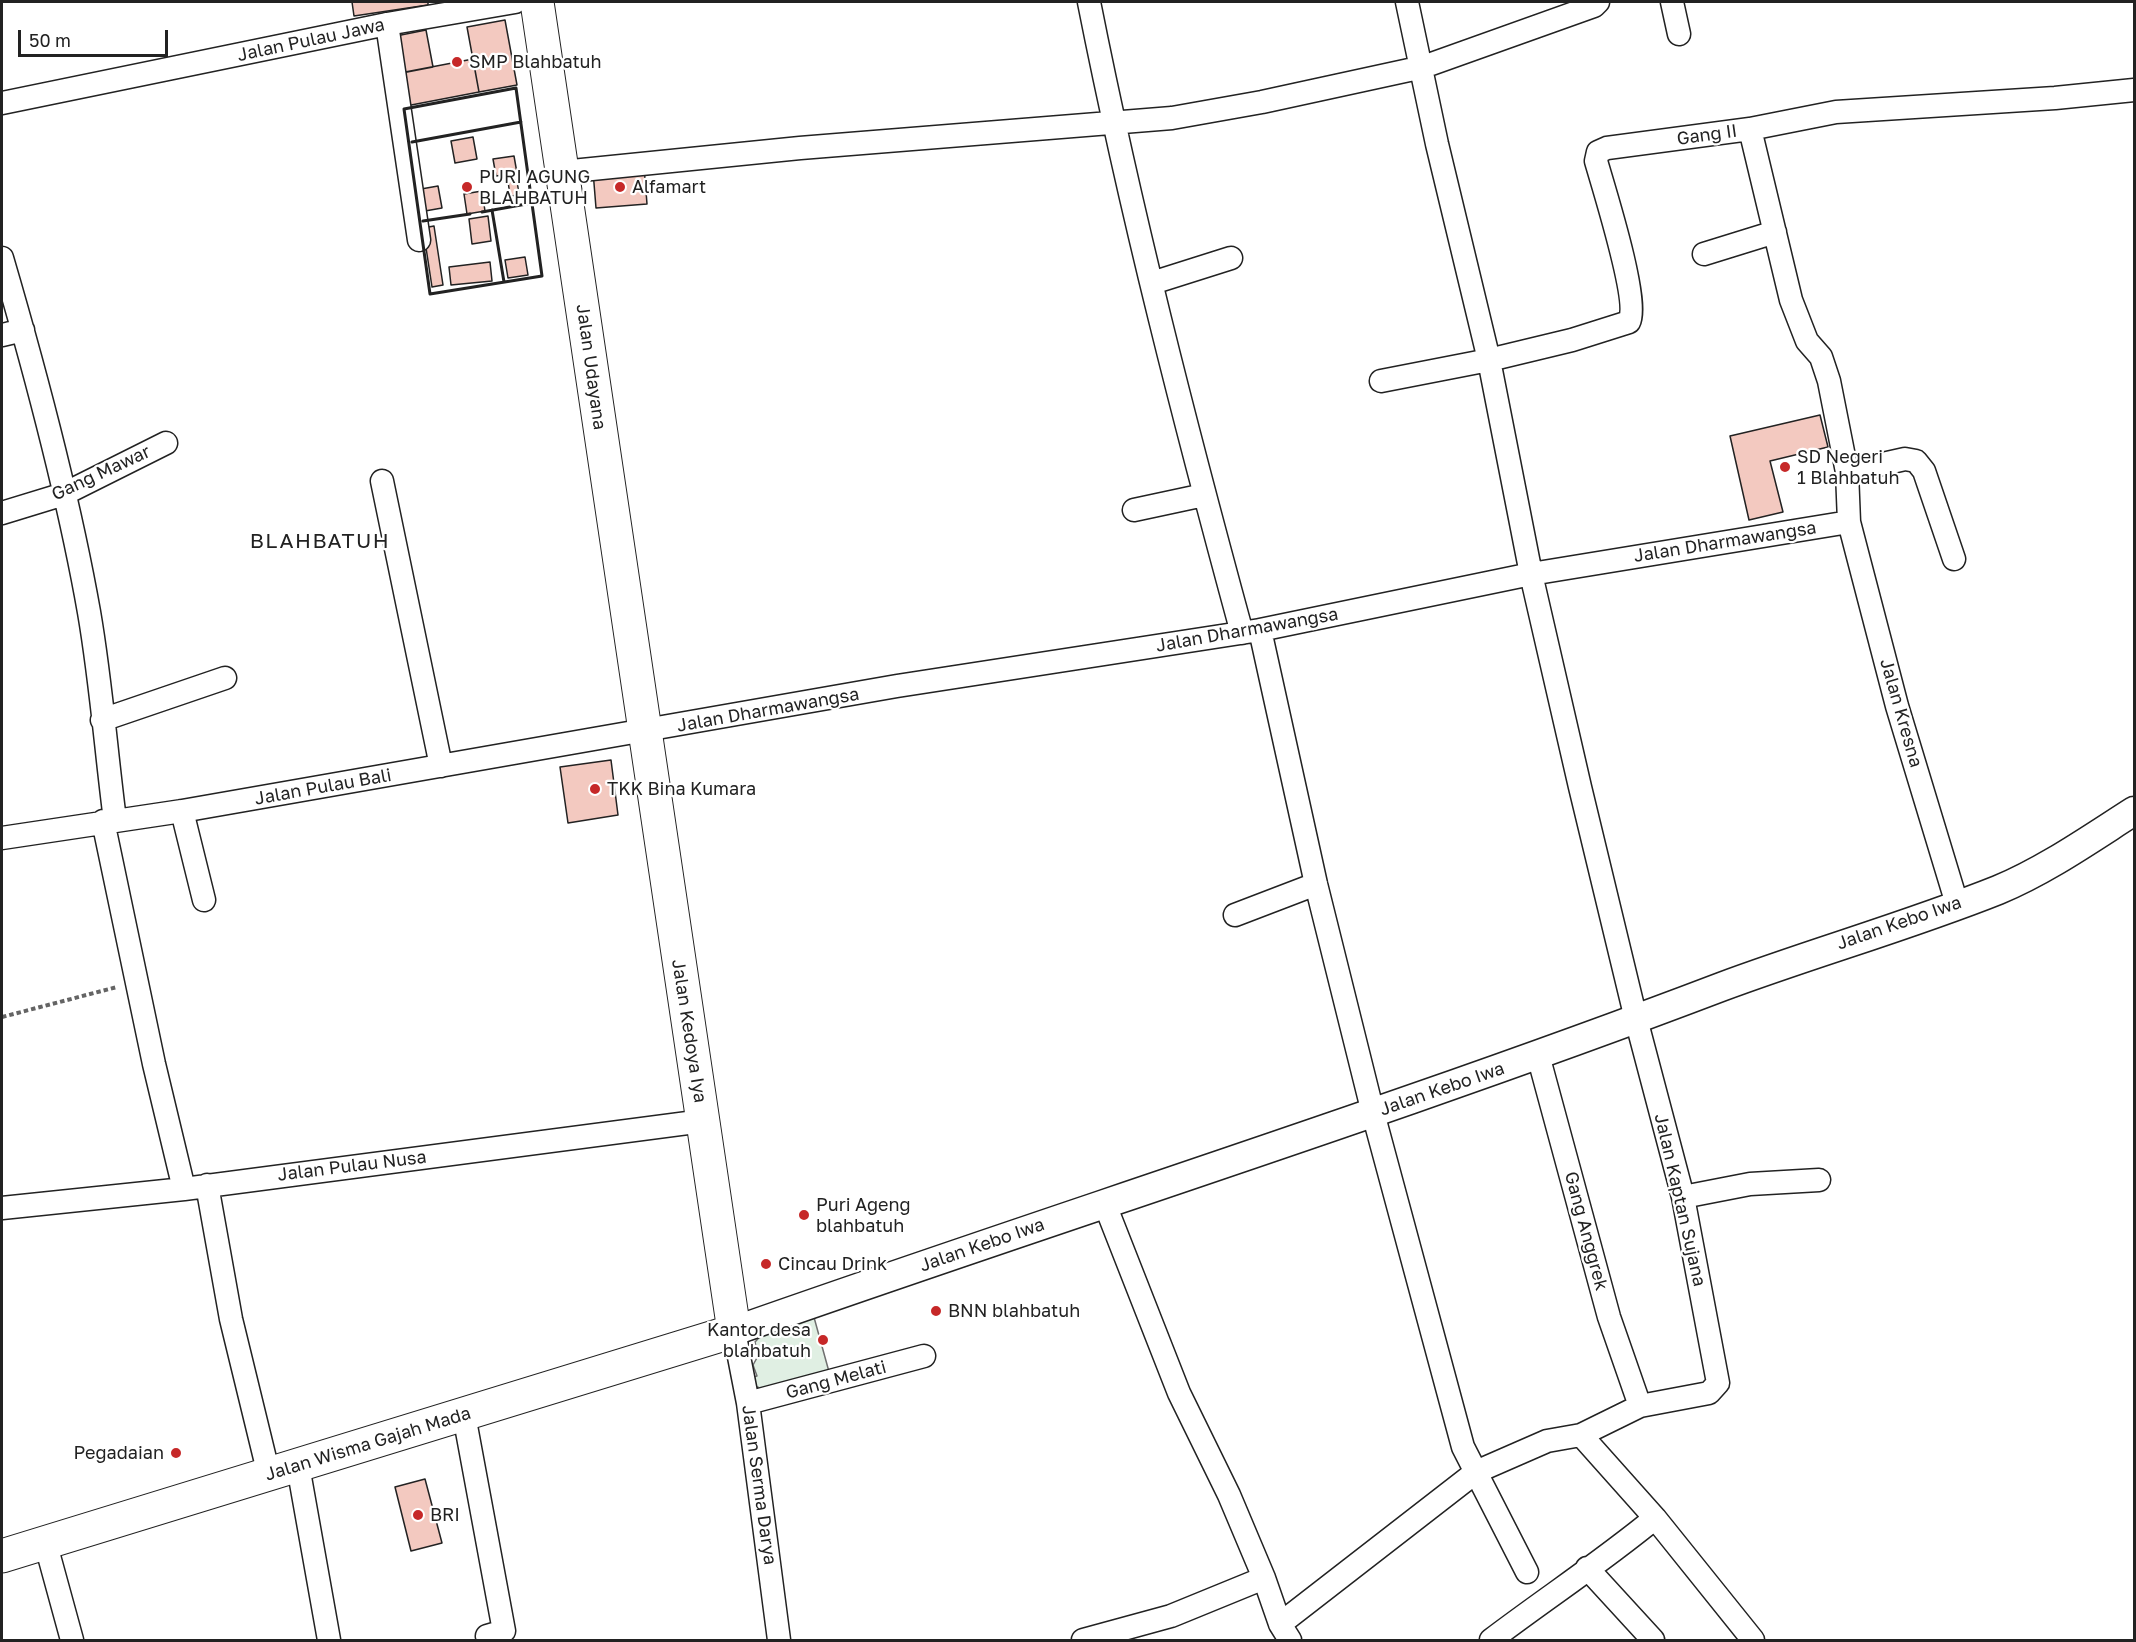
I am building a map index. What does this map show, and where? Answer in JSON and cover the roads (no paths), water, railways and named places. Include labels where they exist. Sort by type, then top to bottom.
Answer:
[{"type":"highway","name":"Jalan Udayana","points":[[537,2],[644,732]]},
{"type":"highway","name":"Jalan Kedoya Iya","points":[[644,732],[734,1331]]},
{"type":"highway","name":"Jalan Wisma Gajah Mada","points":[[2,1556],[46,1545],[734,1331]]},
{"type":"main road","name":"Jalan Kebo Iwa","points":[[734,1331],[1104,1202],[1373,1113],[1538,1055],[1805,955],[2000,889],[2069,853],[2134,812]]},
{"type":"street","name":"Jalan Pulau Jawa","points":[[2,104],[387,24],[515,2]]},
{"type":"street","points":[[1089,2],[1113,124],[1204,495],[1251,631],[1373,1113],[1472,1465],[1527,1572]]},
{"type":"street","name":"Jalan Kaptan Sujana","points":[[1407,2],[1423,67],[1437,144],[1489,360],[1531,574],[1636,1019],[1683,1197],[1718,1383],[1709,1393],[1640,1406]]},
{"type":"street","points":[[562,172],[800,148],[1172,118],[1251,104],[1423,67],[1594,6],[1598,2]]},
{"type":"street","points":[[1672,2],[1679,34]]},
{"type":"street","points":[[387,24],[419,240]]},
{"type":"street","name":"Gang II","points":[[1489,360],[1583,337],[1626,324],[1631,319],[1633,311],[1627,278],[1596,161],[1598,152],[1608,148],[1750,129],[1836,112],[2055,98],[2134,90]]},
{"type":"street","name":"Jalan Kresna","points":[[1750,129],[1791,300],[1807,341],[1821,357],[1829,381],[1847,472],[1849,522],[1898,706],[1957,904]]},
{"type":"street","points":[[1704,254],[1775,232]]},
{"type":"street","points":[[2,258],[12,332],[64,494],[89,614],[102,720],[109,821],[136,981],[184,1189]]},
{"type":"street","points":[[1152,283],[1231,258]]},
{"type":"street","points":[[1381,381],[1489,360]]},
{"type":"street","name":"Gang Mawar","points":[[2,513],[64,494],[166,443]]},
{"type":"street","points":[[1847,472],[1905,459],[1916,461],[1924,471],[1954,560]]},
{"type":"street","points":[[382,481],[441,766]]},
{"type":"street","points":[[1134,510],[1204,495]]},
{"type":"street","name":"Jalan Dharmawangsa","points":[[644,732],[897,686],[1251,631],[1531,574],[1849,522]]},
{"type":"street","points":[[102,720],[225,678]]},
{"type":"street","name":"Jalan Pulau Bali","points":[[2,838],[182,811],[644,732]]},
{"type":"street","points":[[182,811],[204,900]]},
{"type":"street","points":[[1234,915],[1316,884]]},
{"type":"street","name":"Gang Anggrek","points":[[1538,1055],[1609,1317],[1640,1406]]},
{"type":"street","name":"Jalan Pulau Nusa","points":[[2,1208],[184,1189],[703,1121]]},
{"type":"street","points":[[1683,1197],[1750,1184],[1819,1180]]},
{"type":"street","points":[[207,1185],[231,1319],[283,1470],[329,1641]]},
{"type":"street","points":[[1104,1202],[1179,1393],[1229,1495],[1285,1632],[1472,1465],[1547,1441],[1581,1435],[1640,1406]]},
{"type":"street","name":"Jalan Serma Darya","points":[[734,1331],[748,1403],[779,1641]]},
{"type":"street","name":"Gang Melati","points":[[748,1403],[924,1356]]},
{"type":"street","points":[[464,1415],[504,1631],[487,1636]]},
{"type":"street","points":[[1581,1435],[1655,1518],[1753,1641]]},
{"type":"street","points":[[1491,1641],[1587,1568],[1617,1550],[1655,1518]]},
{"type":"street","points":[[46,1545],[72,1641]]},
{"type":"street","points":[[1587,1568],[1653,1641]]},
{"type":"street","points":[[1083,1641],[1171,1616],[1264,1578]]},
{"type":"place","name":"SMP Blahbatuh","points":[[457,62]]},
{"type":"place","name":"PURI AGUNG BLAHBATUH","points":[[467,187]]},
{"type":"place","name":"Alfamart","points":[[620,187]]},
{"type":"place","name":"SD Negeri 1 Blahbatuh","points":[[1785,467]]},
{"type":"place","name":"TKK Bina Kumara","points":[[595,789]]},
{"type":"place","name":"Puri Ageng blahbatuh","points":[[804,1215]]},
{"type":"place","name":"Cincau Drink","points":[[766,1264]]},
{"type":"place","name":"BNN blahbatuh","points":[[936,1311]]},
{"type":"place","name":"Kantor desa blahbatuh","points":[[823,1340]]},
{"type":"place","name":"Pegadaian","points":[[176,1453]]},
{"type":"place","name":"BRI","points":[[418,1515]]},
{"type":"district","name":"BLAHBATUH","points":[[320,541]]}]
